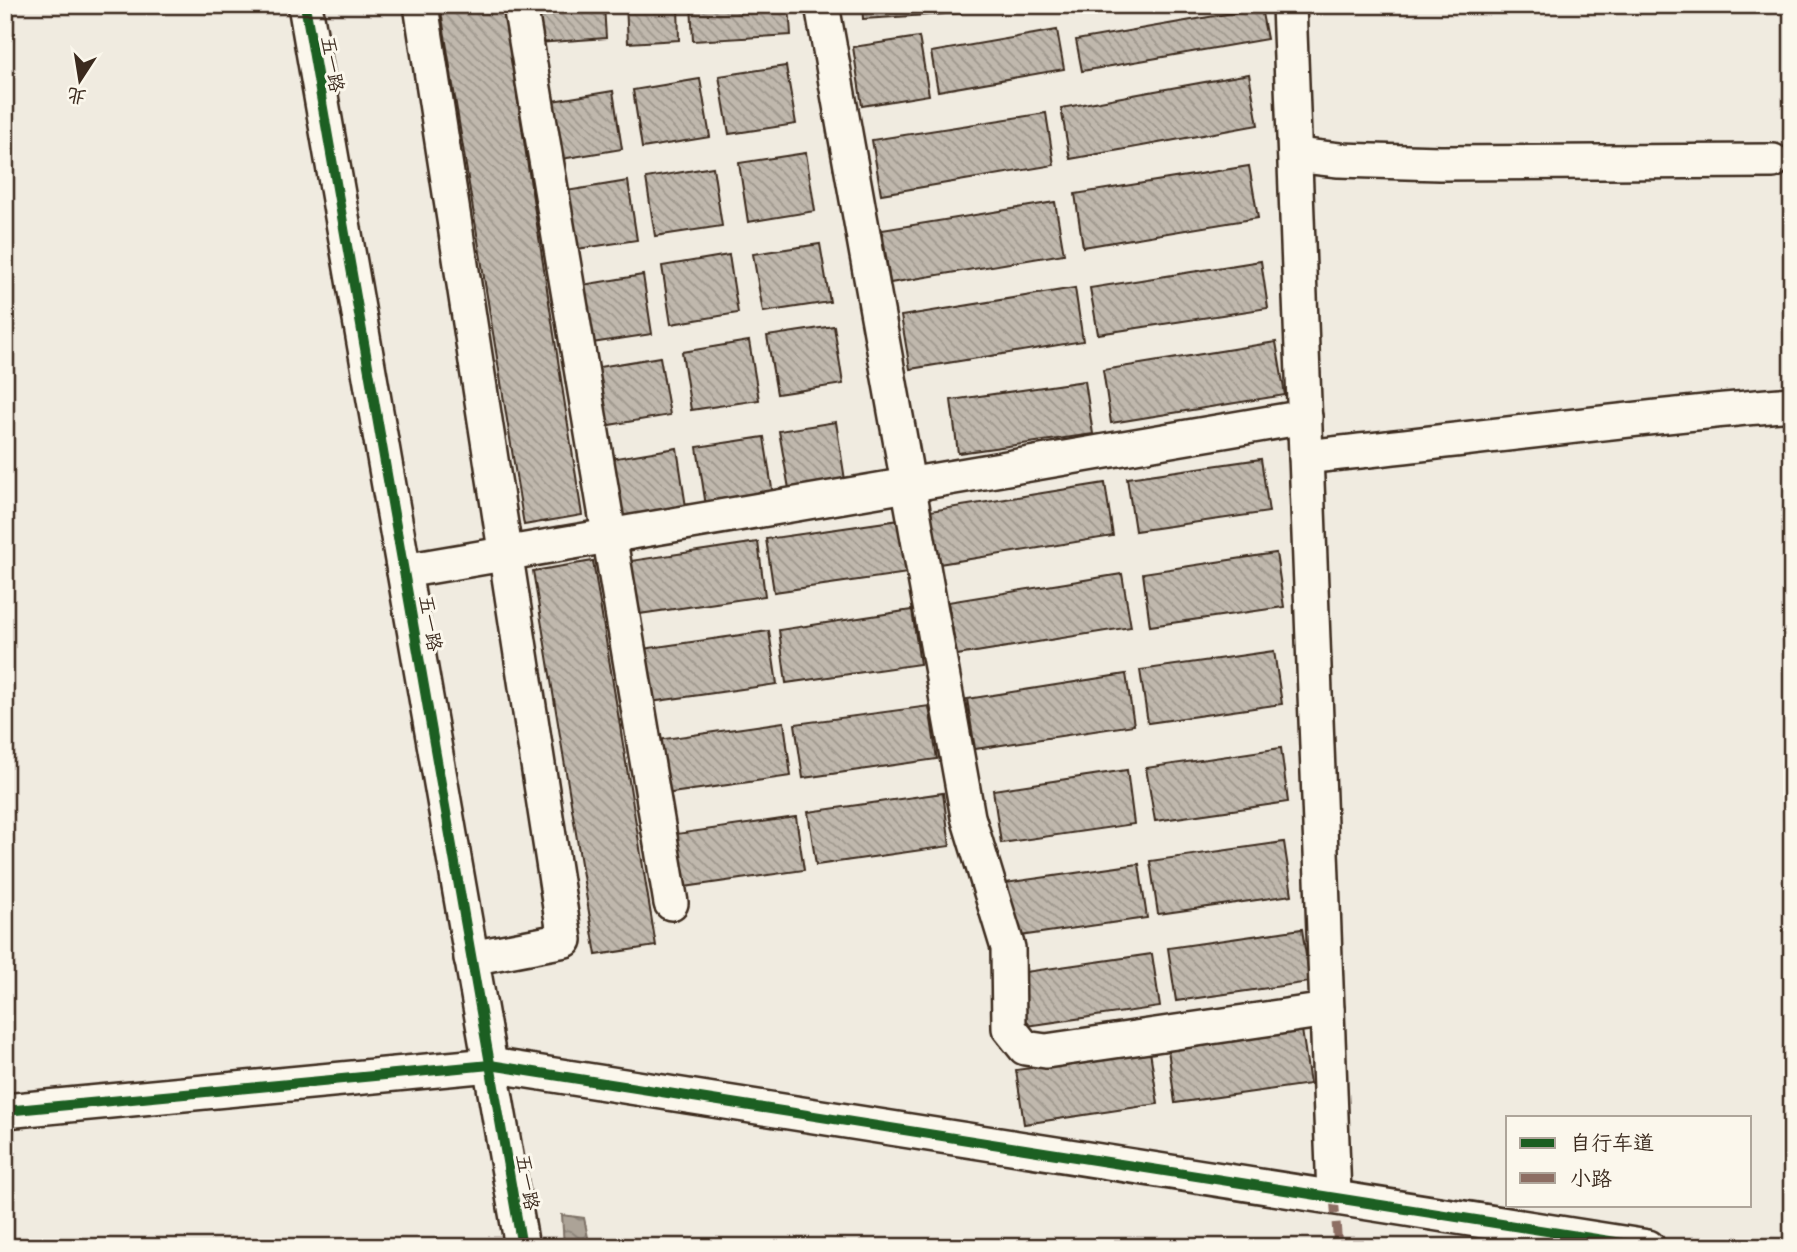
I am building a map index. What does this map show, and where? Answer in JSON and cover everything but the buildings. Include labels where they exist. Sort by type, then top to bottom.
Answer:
[{"type":"street","name":"五一路","points":[[305,5],[522,1247]]},
{"type":"street","points":[[421,5],[565,940],[471,958]]},
{"type":"street","points":[[520,5],[671,903]]},
{"type":"street","points":[[822,5],[968,817],[1008,948],[1009,1028],[1025,1048],[1046,1051],[1327,1010]]},
{"type":"street","points":[[1289,5],[1334,1196]]},
{"type":"street","points":[[1295,155],[1440,163],[1773,161]]},
{"type":"street","points":[[1306,457],[1480,439],[1651,415],[1792,404]]},
{"type":"street","points":[[404,571],[1304,417]]},
{"type":"street","points":[[5,1111],[490,1065],[1648,1247]]},
{"type":"water","points":[[562,1215],[584,1218],[590,1247],[564,1247]]},
{"type":"marked path","points":[[1334,1196],[1338,1247]]},
{"type":"cycle path","points":[[305,5],[522,1247]]},
{"type":"cycle path","points":[[5,1111],[490,1065],[1648,1247]]}]
